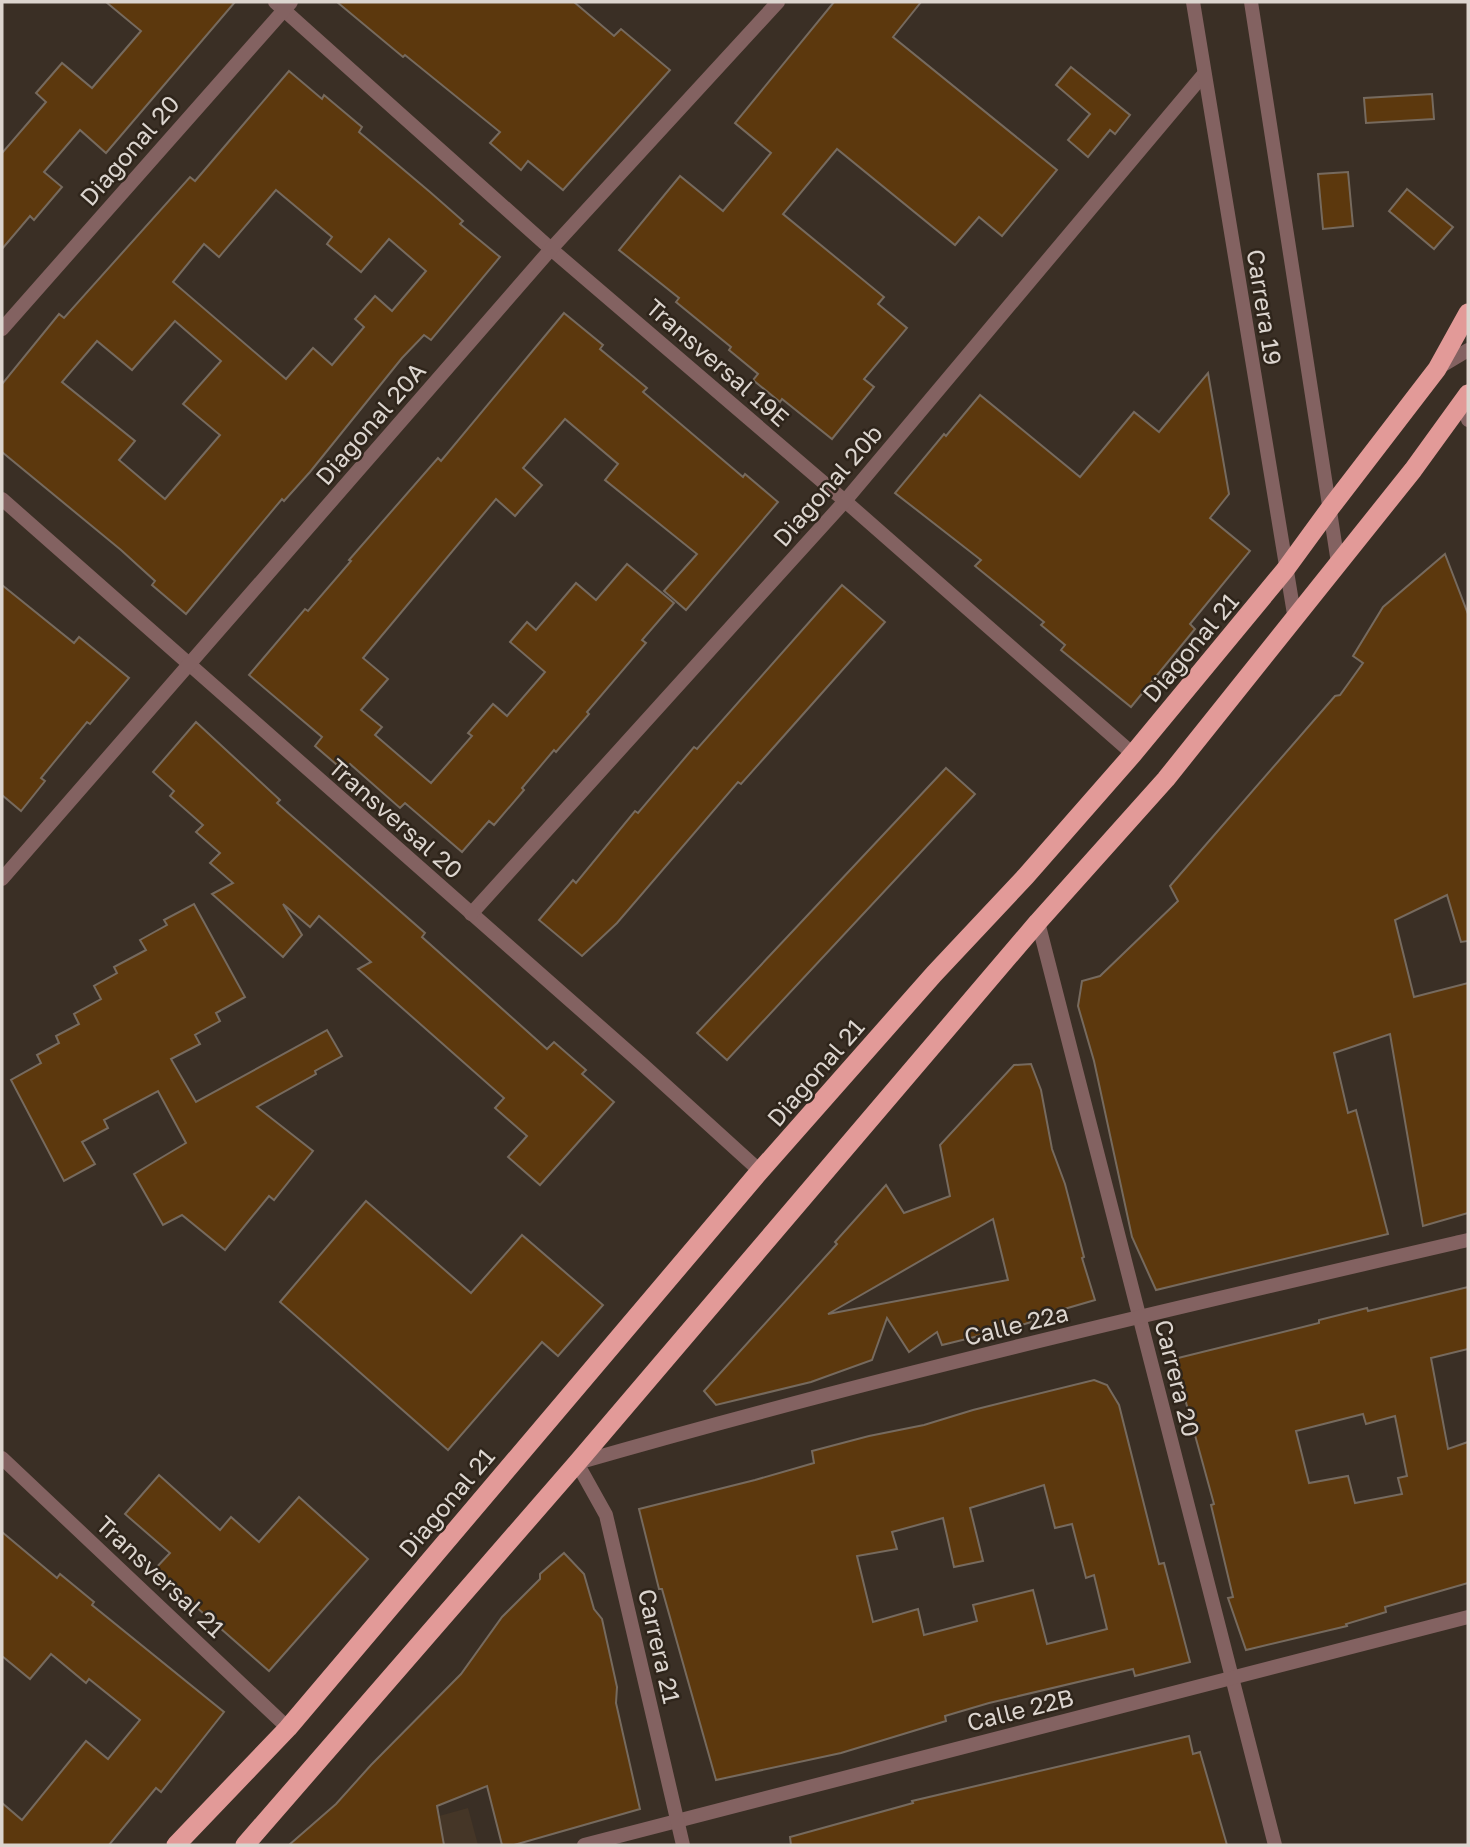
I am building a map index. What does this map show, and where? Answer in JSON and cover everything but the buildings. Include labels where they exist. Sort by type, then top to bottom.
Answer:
[{"type":"highway","name":"Diagonal 21","points":[[176,1845],[288,1728],[760,1171],[1133,754],[1285,570],[1437,369],[1468,313]]},
{"type":"highway","points":[[245,1845],[577,1463],[1038,922],[1166,779],[1467,405]]},
{"type":"street","name":"Diagonal 20A","points":[[2,879],[551,249],[778,2]]},
{"type":"street","name":"Carrera 19","points":[[1193,2],[1295,620]]},
{"type":"street","name":"Carrera 19","points":[[1251,2],[1338,563]]},
{"type":"street","name":"Transversal 19E","points":[[283,4],[551,249],[845,501],[1133,754]]},
{"type":"street","name":"Diagonal 20","points":[[2,329],[283,4]]},
{"type":"street","name":"Diagonal 20b","points":[[471,914],[845,501],[1204,74]]},
{"type":"street","points":[[1437,369],[1468,351]]},
{"type":"street","name":"Transversal 20","points":[[2,499],[760,1171]]},
{"type":"street","name":"Carrera 20","points":[[1038,922],[1275,1845]]},
{"type":"street","name":"Calle 22a","points":[[577,1463],[691,1430],[1139,1316],[1468,1240]]},
{"type":"street","name":"Transversal 21","points":[[2,1458],[288,1728]]},
{"type":"street","name":"Carrera 21","points":[[577,1463],[606,1515],[683,1845]]},
{"type":"street","name":"Calle 22B","points":[[584,1845],[1468,1617]]},
{"type":"shaded area","points":[[468,1808],[478,1845],[413,1845],[407,1825]]}]
